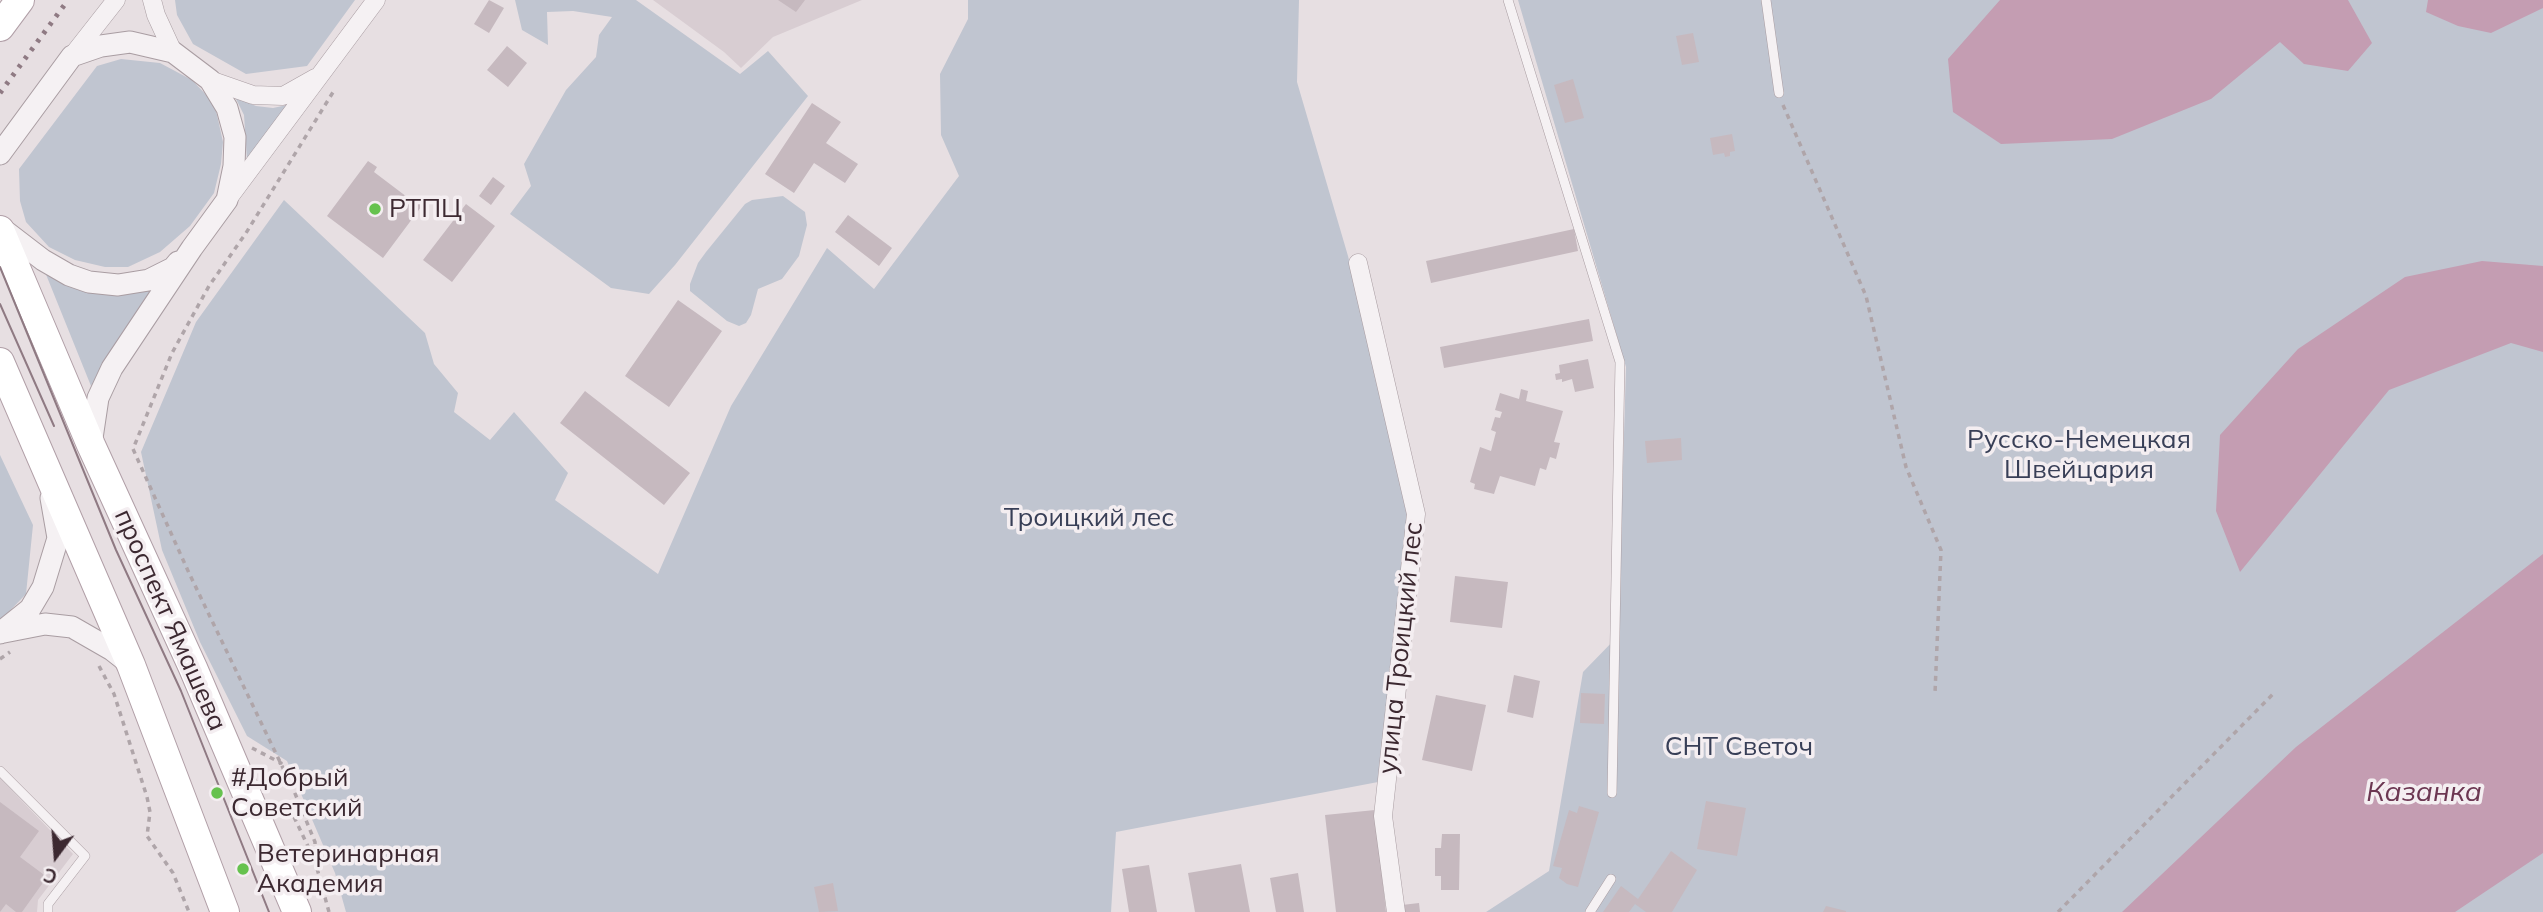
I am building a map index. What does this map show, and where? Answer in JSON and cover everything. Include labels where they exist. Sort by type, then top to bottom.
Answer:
[{"type":"main road","points":[[0,27],[20,0]]},
{"type":"main road","name":"проспект Ямашева","points":[[0,228],[90,445],[193,668],[297,912]]},
{"type":"main road","name":"проспект Ямашева","points":[[0,362],[131,665],[225,912]]},
{"type":"street","points":[[0,154],[116,0]]},
{"type":"street","points":[[152,0],[173,52]]},
{"type":"street","points":[[90,445],[99,398],[112,368],[192,248],[373,3]]},
{"type":"street","points":[[72,56],[101,46],[130,42],[173,52],[210,80],[253,95],[283,96],[320,75]]},
{"type":"street","points":[[210,80],[227,108],[235,137],[234,166],[227,200]]},
{"type":"street","name":"проспект Ямашева","points":[[0,228],[43,260],[69,275],[89,282],[118,285],[149,280],[173,268],[192,248]]},
{"type":"street","name":"улица Троицкий лес","points":[[1357,263],[1416,514],[1383,816],[1396,912]]},
{"type":"street","points":[[4,639],[30,609],[43,587],[58,538],[44,465]]},
{"type":"street","name":"проспект Ямашева","points":[[4,639],[45,624],[72,626],[131,665]]},
{"type":"lane","points":[[1508,0],[1620,362],[1612,793]]},
{"type":"lane","points":[[1766,0],[1779,93]]},
{"type":"lane","points":[[0,771],[85,856],[48,904],[48,912]]},
{"type":"lane","points":[[1590,912],[1611,879]]},
{"type":"path","points":[[304,126],[335,89],[246,233],[209,286],[172,353],[132,449],[281,763],[315,842],[315,861]]},
{"type":"path","points":[[1779,93],[1866,296],[1906,467],[1941,550],[1935,693]]},
{"type":"path","points":[[0,659],[4,639]]},
{"type":"path","points":[[96,660],[114,694],[147,797],[147,836],[173,873],[189,912]]},
{"type":"path","points":[[2058,912],[2273,694]]},
{"type":"path","points":[[248,746],[281,763]]},
{"type":"path","points":[[274,764],[281,763]]},
{"type":"path","points":[[294,817],[315,861],[329,912]]},
{"type":"shaded area","points":[[653,0],[862,0],[773,37],[741,68],[724,52]]},
{"type":"shaded area","points":[[0,778],[73,854],[38,900],[37,912],[0,912]]},
{"type":"green space","points":[[175,0],[355,0],[307,66],[246,74],[193,44],[177,15]]},
{"type":"green space","points":[[515,0],[636,0],[740,74],[768,51],[808,96],[675,265],[649,294],[611,288],[510,214],[531,186],[524,164],[566,90],[596,57],[599,35],[612,17],[573,11],[547,12],[548,45],[522,30]]},
{"type":"green space","name":"Троицкий лес","points":[[968,0],[1299,0],[1297,82],[1348,256],[1408,508],[1378,782],[1116,832],[1111,912],[346,912],[335,873],[287,761],[247,736],[200,642],[162,550],[141,452],[196,322],[284,200],[425,333],[434,364],[458,393],[454,412],[490,440],[514,412],[568,473],[555,500],[658,574],[731,406],[827,248],[874,289],[959,176],[941,135],[940,74],[968,19]]},
{"type":"green space","name":"Русско-Немецкая Швейцария","points":[[1518,0],[2543,0],[2543,912],[1486,912],[1549,871],[1583,672],[1618,636],[1626,367]]},
{"type":"green space","points":[[121,59],[160,63],[192,80],[213,102],[223,142],[214,193],[190,226],[160,252],[128,267],[105,267],[75,260],[49,247],[26,222],[20,201],[19,169],[97,66]]},
{"type":"green space","points":[[235,97],[256,106],[273,108],[287,105],[247,160],[244,115]]},
{"type":"green space","points":[[783,196],[805,212],[807,225],[799,256],[782,279],[758,289],[751,315],[746,323],[739,326],[727,321],[690,291],[690,284],[698,263],[745,204],[752,200]]},
{"type":"green space","points":[[43,267],[162,282],[112,348],[91,386]]},
{"type":"green space","points":[[0,455],[33,525],[26,594],[0,621]]},
{"type":"water","points":[[2000,0],[2348,0],[2372,43],[2348,71],[2304,64],[2280,42],[2211,99],[2112,139],[2001,144],[1953,112],[1948,59]]},
{"type":"water","points":[[2428,0],[2543,0],[2543,8],[2491,33],[2458,26],[2426,12]]},
{"type":"water","points":[[2482,261],[2543,266],[2543,352],[2511,343],[2389,390],[2240,572],[2216,511],[2220,435],[2298,349],[2405,277]]},
{"type":"water","name":"Казанка","points":[[2543,554],[2543,853],[2455,912],[2122,912],[2296,747]]},
{"type":"building","points":[[489,0],[504,8],[489,33],[474,24]]},
{"type":"building","points":[[778,0],[805,0],[796,12]]},
{"type":"building","points":[[1693,33],[1699,62],[1682,65],[1676,36]]},
{"type":"building","points":[[507,46],[527,63],[508,87],[487,70]]},
{"type":"building","points":[[1573,79],[1584,118],[1565,123],[1554,85]]},
{"type":"building","points":[[812,103],[841,122],[826,143],[858,164],[845,183],[814,163],[794,193],[765,174]]},
{"type":"building","points":[[1732,134],[1735,151],[1725,157],[1724,153],[1713,155],[1710,138]]},
{"type":"building","name":"РТПЦ","points":[[368,161],[377,167],[374,172],[411,200],[415,196],[424,203],[383,258],[327,216]]},
{"type":"building","points":[[493,177],[505,186],[491,205],[479,196]]},
{"type":"building","points":[[466,204],[495,226],[452,282],[423,260]]},
{"type":"building","points":[[848,215],[892,248],[879,266],[835,232]]},
{"type":"building","points":[[1574,229],[1578,251],[1431,283],[1426,261]]},
{"type":"building","points":[[678,300],[722,331],[669,407],[625,376]]},
{"type":"building","points":[[1589,319],[1593,341],[1444,368],[1440,347]]},
{"type":"building","points":[[1588,359],[1594,388],[1575,392],[1572,379],[1562,382],[1562,379],[1556,380],[1555,374],[1560,373],[1559,365]]},
{"type":"building","points":[[1521,389],[1528,391],[1526,401],[1563,411],[1554,442],[1560,443],[1556,459],[1550,457],[1546,470],[1540,468],[1535,486],[1500,476],[1494,494],[1474,489],[1475,484],[1470,482],[1480,447],[1491,451],[1496,432],[1491,430],[1495,417],[1500,418],[1502,412],[1495,410],[1500,393],[1519,399]]},
{"type":"building","points":[[585,391],[690,473],[664,505],[560,423]]},
{"type":"building","points":[[1681,438],[1682,460],[1647,463],[1645,441]]},
{"type":"building","points":[[1455,576],[1508,582],[1502,628],[1450,622]]},
{"type":"building","points":[[1514,675],[1540,681],[1533,718],[1507,712]]},
{"type":"building","points":[[1581,693],[1605,694],[1604,724],[1580,723]]},
{"type":"building","points":[[1436,695],[1486,705],[1472,771],[1422,760]]},
{"type":"building","points":[[1706,801],[1746,808],[1737,856],[1697,849]]},
{"type":"building","points":[[0,802],[39,831],[20,857],[47,877],[22,912],[16,912],[6,904],[0,912]]},
{"type":"building","points":[[1579,806],[1599,812],[1578,887],[1559,878],[1562,868],[1553,866],[1569,810],[1577,813]]},
{"type":"building","points":[[1375,810],[1386,912],[1336,912],[1325,815]]},
{"type":"building","points":[[1442,834],[1460,834],[1459,890],[1441,890],[1441,876],[1435,876],[1435,848],[1441,848]]},
{"type":"building","points":[[1671,851],[1697,870],[1672,912],[1646,912],[1635,904],[1629,912],[1603,912],[1621,886],[1638,899]]},
{"type":"building","points":[[1241,864],[1250,912],[1195,912],[1188,873]]},
{"type":"building","points":[[1149,865],[1157,912],[1129,912],[1122,869]]},
{"type":"building","points":[[1298,873],[1304,912],[1276,912],[1270,878]]},
{"type":"building","points":[[833,883],[838,911],[819,912],[814,887]]},
{"type":"building","points":[[1419,903],[1420,912],[1403,912],[1402,905]]},
{"type":"building","points":[[1826,906],[1846,911],[1846,912],[1823,912]]},
{"type":"tram line","points":[[0,267],[116,550],[181,691],[269,912]]},
{"type":"tram line","points":[[0,304],[54,426]]},
{"type":"railway","points":[[0,93],[68,0]]},
{"type":"place","name":"РТПЦ","points":[[375,209]]},
{"type":"place","name":"#Добрый Советский","points":[[217,793]]},
{"type":"place","name":"Ветеринарная Академия","points":[[243,869]]},
{"type":"park label","name":"СНТ Светоч","points":[[1739,747]]}]
